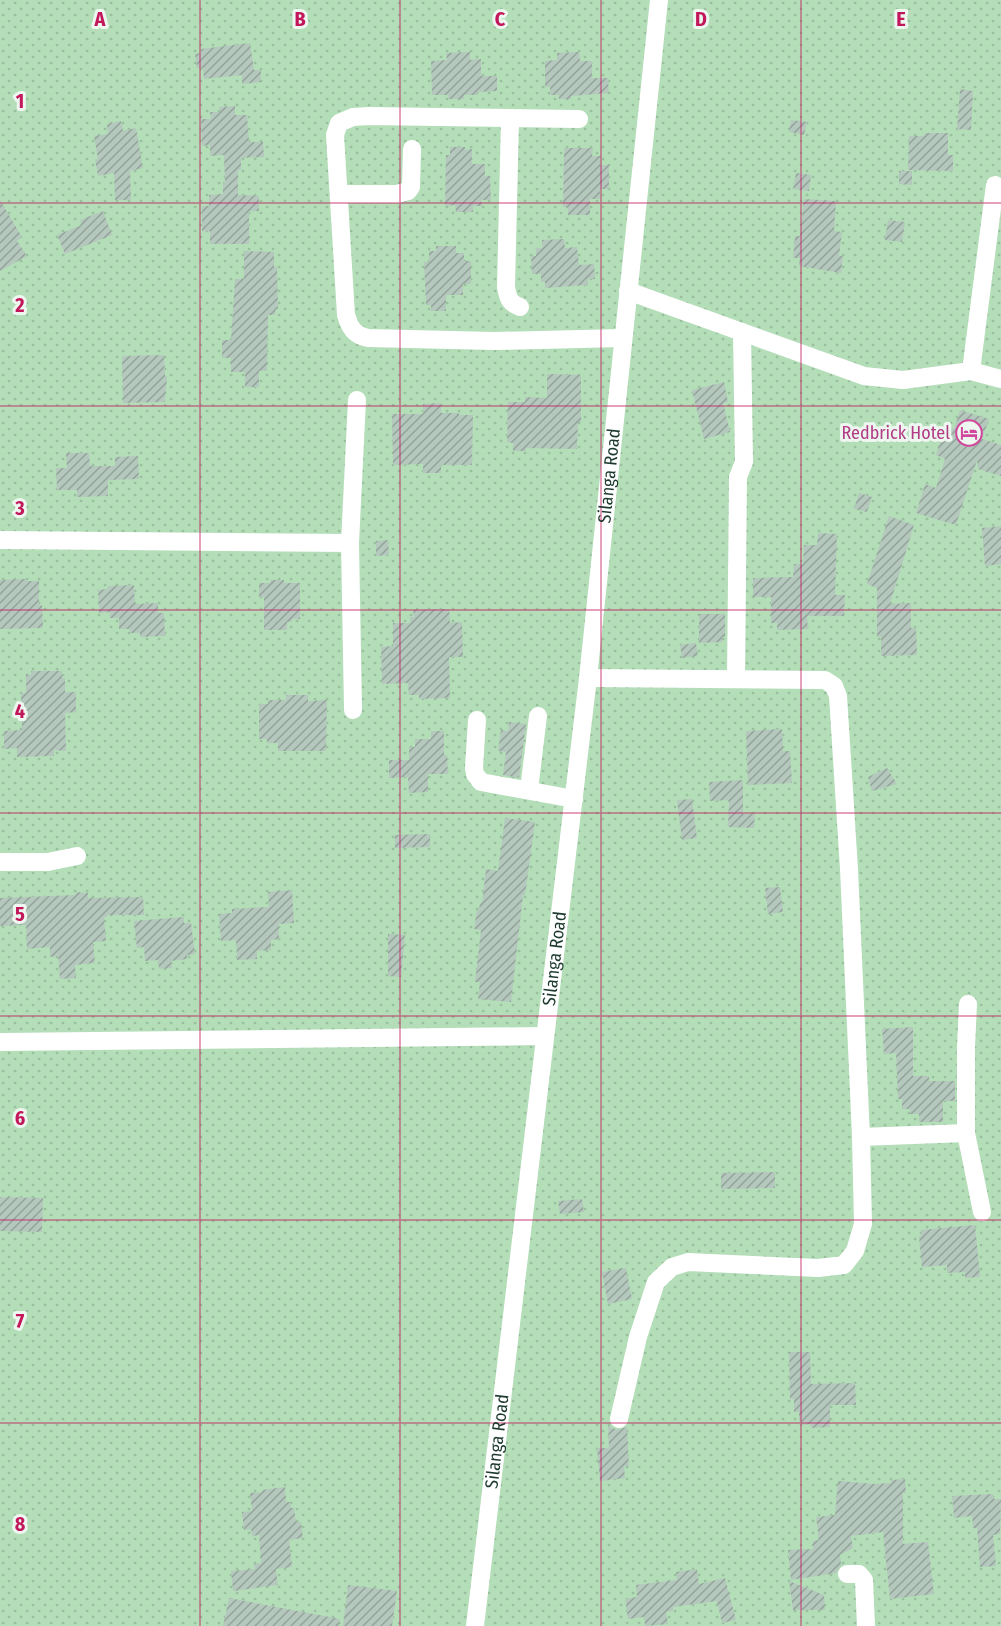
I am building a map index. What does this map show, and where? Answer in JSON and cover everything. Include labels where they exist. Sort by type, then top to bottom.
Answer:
[{"type":"street","name":"Silanga Road","points":[[475,1626],[588,678],[659,0]]},
{"type":"street","points":[[579,119],[352,117],[339,123],[335,135],[346,315],[349,326],[359,336],[390,340],[622,338]]},
{"type":"street","points":[[510,119],[506,287],[512,304],[520,307]]},
{"type":"street","points":[[339,194],[397,194],[408,191],[411,187],[412,149]]},
{"type":"street","points":[[971,371],[995,185]]},
{"type":"street","points":[[628,291],[864,376],[903,380],[971,371],[1001,379]]},
{"type":"street","points":[[736,679],[738,477],[744,462],[742,332]]},
{"type":"street","points":[[353,710],[350,543],[357,400]]},
{"type":"street","points":[[0,540],[350,543]]},
{"type":"street","points":[[588,678],[825,680],[834,686],[838,696],[849,869],[861,1137],[863,1224],[855,1251],[843,1265],[818,1268],[688,1262],[672,1267],[656,1282],[638,1337],[619,1419]]},
{"type":"street","points":[[529,790],[538,716]]},
{"type":"street","points":[[477,720],[474,768],[481,782],[574,799]]},
{"type":"street","points":[[0,862],[48,862],[77,856]]},
{"type":"street","points":[[968,1004],[966,1133],[982,1212]]},
{"type":"street","points":[[0,1042],[544,1036]]},
{"type":"street","points":[[861,1137],[966,1133]]},
{"type":"street","points":[[847,1574],[859,1574],[864,1580],[866,1626]]},
{"type":"green space","points":[[0,0],[1001,0],[1001,1626],[0,1626]]},
{"type":"building","points":[[250,43],[254,70],[261,70],[261,82],[242,84],[242,75],[204,79],[203,68],[197,68],[195,54],[201,53],[201,49]]},
{"type":"building","points":[[470,52],[470,60],[481,59],[481,76],[497,76],[497,91],[464,95],[464,99],[449,99],[448,95],[432,95],[431,61],[447,60],[446,53]]},
{"type":"building","points":[[579,52],[580,61],[592,61],[592,78],[608,78],[609,93],[571,96],[571,99],[559,99],[559,95],[550,95],[550,87],[545,87],[545,61],[557,60],[557,53]]},
{"type":"building","points":[[960,89],[973,91],[971,130],[957,129]]},
{"type":"building","points":[[235,106],[235,115],[247,115],[249,142],[263,142],[264,157],[241,158],[241,170],[238,170],[238,195],[259,196],[259,211],[249,211],[249,244],[210,244],[210,231],[202,231],[202,206],[209,206],[209,195],[223,194],[224,155],[210,156],[210,145],[202,146],[201,119],[211,119],[210,112],[220,112],[219,107]]},
{"type":"building","points":[[791,120],[807,122],[804,135],[789,132]]},
{"type":"building","points":[[121,121],[123,131],[136,128],[143,168],[130,171],[131,200],[115,200],[114,173],[98,176],[95,159],[98,159],[94,136],[108,134],[107,124]]},
{"type":"building","points":[[925,133],[948,133],[948,155],[953,155],[953,171],[908,170],[909,136],[924,136]]},
{"type":"building","points":[[450,147],[472,149],[472,164],[485,164],[485,176],[490,176],[491,200],[481,200],[482,206],[473,206],[473,212],[456,212],[455,205],[445,206],[446,155],[450,155]]},
{"type":"building","points":[[564,148],[593,148],[592,156],[601,156],[600,165],[609,165],[609,189],[600,189],[600,199],[590,199],[590,215],[568,215],[568,207],[563,207]]},
{"type":"building","points":[[899,171],[912,171],[912,185],[899,184]]},
{"type":"building","points":[[796,173],[811,175],[809,191],[793,189]]},
{"type":"building","points":[[804,199],[836,201],[834,231],[842,232],[839,256],[843,256],[841,273],[799,266],[800,258],[793,258],[795,236],[800,236]]},
{"type":"building","points":[[0,200],[22,237],[17,241],[27,256],[0,271]]},
{"type":"building","points":[[103,211],[112,235],[65,254],[57,235],[82,225],[80,220]]},
{"type":"building","points":[[888,220],[905,222],[902,242],[885,240]]},
{"type":"building","points":[[564,239],[565,248],[577,247],[579,265],[594,264],[595,279],[588,279],[588,285],[545,288],[545,282],[541,282],[541,274],[532,274],[531,256],[536,256],[536,248],[542,248],[542,240]]},
{"type":"building","points":[[436,246],[456,246],[456,253],[464,253],[464,261],[471,261],[471,284],[463,284],[463,295],[446,295],[446,311],[431,311],[431,305],[426,305],[424,262],[429,262],[429,251],[436,251]]},
{"type":"building","points":[[244,251],[274,252],[274,267],[277,267],[278,309],[275,315],[268,315],[267,371],[259,371],[259,387],[245,387],[245,372],[231,372],[231,358],[222,358],[222,340],[231,340],[235,279],[244,279]]},
{"type":"building","points":[[164,355],[165,376],[167,376],[165,402],[123,403],[122,356]]},
{"type":"building","points":[[547,374],[581,375],[581,422],[578,422],[577,449],[526,448],[526,451],[513,451],[513,443],[507,442],[508,402],[525,402],[525,397],[547,398]]},
{"type":"building","points":[[724,382],[728,402],[723,403],[730,432],[704,439],[692,390]]},
{"type":"building","points":[[441,403],[441,413],[473,415],[472,465],[441,465],[441,473],[423,473],[423,464],[393,465],[392,414],[423,414],[423,404]]},
{"type":"building","points":[[960,410],[989,419],[982,439],[1001,445],[1001,476],[978,469],[977,460],[956,525],[916,513],[925,484],[936,488],[945,459],[936,455],[945,426],[954,429]]},
{"type":"building","points":[[66,453],[89,453],[90,466],[115,466],[115,457],[138,456],[139,479],[108,480],[108,496],[77,497],[77,490],[57,490],[56,468],[67,468]]},
{"type":"building","points":[[859,493],[872,497],[867,512],[854,509]]},
{"type":"building","points":[[889,516],[914,525],[890,604],[911,603],[911,628],[916,628],[917,655],[881,656],[881,637],[877,637],[877,588],[867,584]]},
{"type":"building","points":[[1001,526],[1001,564],[985,566],[982,528]]},
{"type":"building","points":[[818,533],[837,534],[835,595],[845,595],[844,616],[807,616],[808,629],[777,630],[777,623],[771,623],[771,597],[753,597],[753,578],[793,577],[794,564],[803,564],[804,545],[817,545]]},
{"type":"building","points":[[388,540],[389,555],[376,556],[376,541]]},
{"type":"building","points":[[26,579],[26,581],[39,581],[39,605],[42,605],[43,628],[0,629],[0,580]]},
{"type":"building","points":[[270,580],[300,583],[300,619],[287,622],[287,630],[264,630],[264,597],[259,597],[259,583],[270,583]]},
{"type":"building","points":[[134,585],[135,604],[158,603],[158,613],[164,613],[165,636],[140,637],[140,633],[130,633],[130,629],[119,629],[119,618],[110,618],[110,612],[99,613],[98,590],[108,589],[108,586]]},
{"type":"building","points":[[449,609],[450,623],[462,622],[463,657],[449,657],[450,698],[419,699],[419,695],[409,695],[408,683],[382,684],[381,647],[393,646],[393,623],[410,623],[410,617],[414,617],[413,610]]},
{"type":"building","points":[[699,614],[725,614],[725,637],[722,637],[722,642],[699,643]]},
{"type":"building","points":[[696,643],[698,656],[682,658],[680,645]]},
{"type":"building","points":[[31,671],[62,671],[62,678],[65,678],[65,692],[76,692],[76,712],[65,713],[66,751],[54,750],[54,756],[17,757],[17,748],[4,749],[4,731],[22,730],[21,693],[26,693],[26,674],[31,675]]},
{"type":"building","points":[[286,695],[308,695],[308,701],[327,700],[326,751],[278,751],[278,743],[267,743],[267,739],[259,739],[259,704],[268,704],[268,700],[286,700]]},
{"type":"building","points":[[509,722],[526,724],[519,778],[503,775],[506,752],[498,751],[501,730],[508,731]]},
{"type":"building","points":[[782,729],[783,751],[790,751],[792,783],[748,785],[746,731]]},
{"type":"building","points":[[431,731],[444,731],[444,755],[447,755],[448,774],[428,774],[428,792],[409,793],[408,777],[389,778],[389,760],[409,760],[409,747],[415,747],[415,739],[431,739]]},
{"type":"building","points":[[887,768],[897,784],[872,791],[868,777]]},
{"type":"building","points":[[743,780],[743,814],[755,814],[754,828],[728,827],[729,800],[710,801],[709,782]]},
{"type":"building","points":[[692,799],[697,838],[682,840],[677,800]]},
{"type":"building","points":[[505,818],[535,822],[525,895],[523,895],[511,1002],[478,999],[480,982],[475,982],[481,930],[474,929],[477,910],[482,903],[486,869],[498,871]]},
{"type":"building","points":[[430,834],[430,847],[395,848],[395,835]]},
{"type":"building","points":[[780,887],[783,912],[768,914],[765,888]]},
{"type":"building","points":[[292,890],[294,923],[279,924],[279,939],[271,940],[271,950],[257,951],[257,959],[237,960],[236,940],[221,941],[219,914],[232,913],[232,909],[269,907],[268,892]]},
{"type":"building","points":[[76,892],[88,893],[88,898],[143,897],[144,915],[107,915],[104,917],[106,941],[93,942],[95,963],[75,965],[76,978],[60,979],[58,956],[50,957],[50,947],[27,949],[26,925],[0,926],[0,898],[76,895]]},
{"type":"building","points":[[184,917],[184,923],[191,923],[195,954],[187,955],[187,959],[171,961],[172,968],[159,969],[158,960],[145,961],[144,947],[137,948],[134,921]]},
{"type":"building","points":[[388,934],[405,935],[401,977],[388,976]]},
{"type":"building","points":[[913,1027],[913,1076],[929,1076],[929,1081],[955,1081],[955,1101],[943,1101],[943,1122],[919,1122],[919,1114],[910,1114],[910,1109],[902,1109],[902,1099],[898,1099],[896,1053],[884,1054],[882,1029]]},
{"type":"building","points":[[775,1172],[775,1188],[721,1189],[721,1173]]},
{"type":"building","points":[[0,1197],[43,1198],[42,1232],[0,1231]]},
{"type":"building","points":[[582,1199],[584,1212],[560,1214],[558,1201]]},
{"type":"building","points":[[975,1225],[980,1277],[965,1278],[965,1272],[947,1273],[947,1265],[922,1267],[919,1236],[921,1236],[921,1230]]},
{"type":"building","points":[[626,1268],[632,1299],[608,1304],[602,1272]]},
{"type":"building","points":[[789,1352],[810,1352],[811,1384],[855,1383],[856,1405],[830,1405],[830,1427],[811,1428],[810,1424],[802,1425],[799,1421],[799,1412],[794,1412],[794,1399],[790,1399]]},
{"type":"building","points":[[608,1426],[617,1430],[627,1427],[629,1466],[624,1466],[625,1478],[600,1481],[597,1448],[609,1448]]},
{"type":"building","points":[[905,1479],[903,1544],[928,1542],[934,1594],[890,1599],[883,1532],[851,1536],[853,1548],[840,1555],[841,1565],[836,1573],[791,1580],[788,1550],[813,1549],[813,1541],[819,1540],[816,1517],[835,1515],[838,1481],[874,1484]]},
{"type":"building","points":[[285,1487],[286,1502],[290,1502],[291,1508],[294,1508],[296,1522],[301,1522],[303,1538],[289,1540],[292,1567],[276,1569],[278,1585],[233,1591],[231,1571],[255,1569],[254,1564],[261,1563],[259,1535],[252,1536],[251,1529],[244,1530],[242,1512],[252,1511],[250,1493]]},
{"type":"building","points":[[993,1494],[994,1499],[1001,1499],[1000,1534],[993,1535],[996,1566],[980,1567],[977,1528],[973,1528],[972,1516],[954,1518],[952,1496]]},
{"type":"building","points":[[697,1569],[699,1584],[725,1578],[736,1620],[722,1623],[717,1601],[673,1607],[673,1611],[666,1612],[668,1624],[645,1626],[644,1617],[628,1619],[625,1599],[637,1597],[636,1585],[677,1580],[676,1572]]},
{"type":"building","points":[[789,1581],[824,1595],[825,1610],[793,1610]]},
{"type":"building","points":[[348,1585],[397,1591],[392,1626],[343,1626]]},
{"type":"building","points":[[229,1598],[340,1619],[339,1626],[223,1626]]},
{"type":"place","name":"Redbrick Hotel","points":[[969,433]]}]
